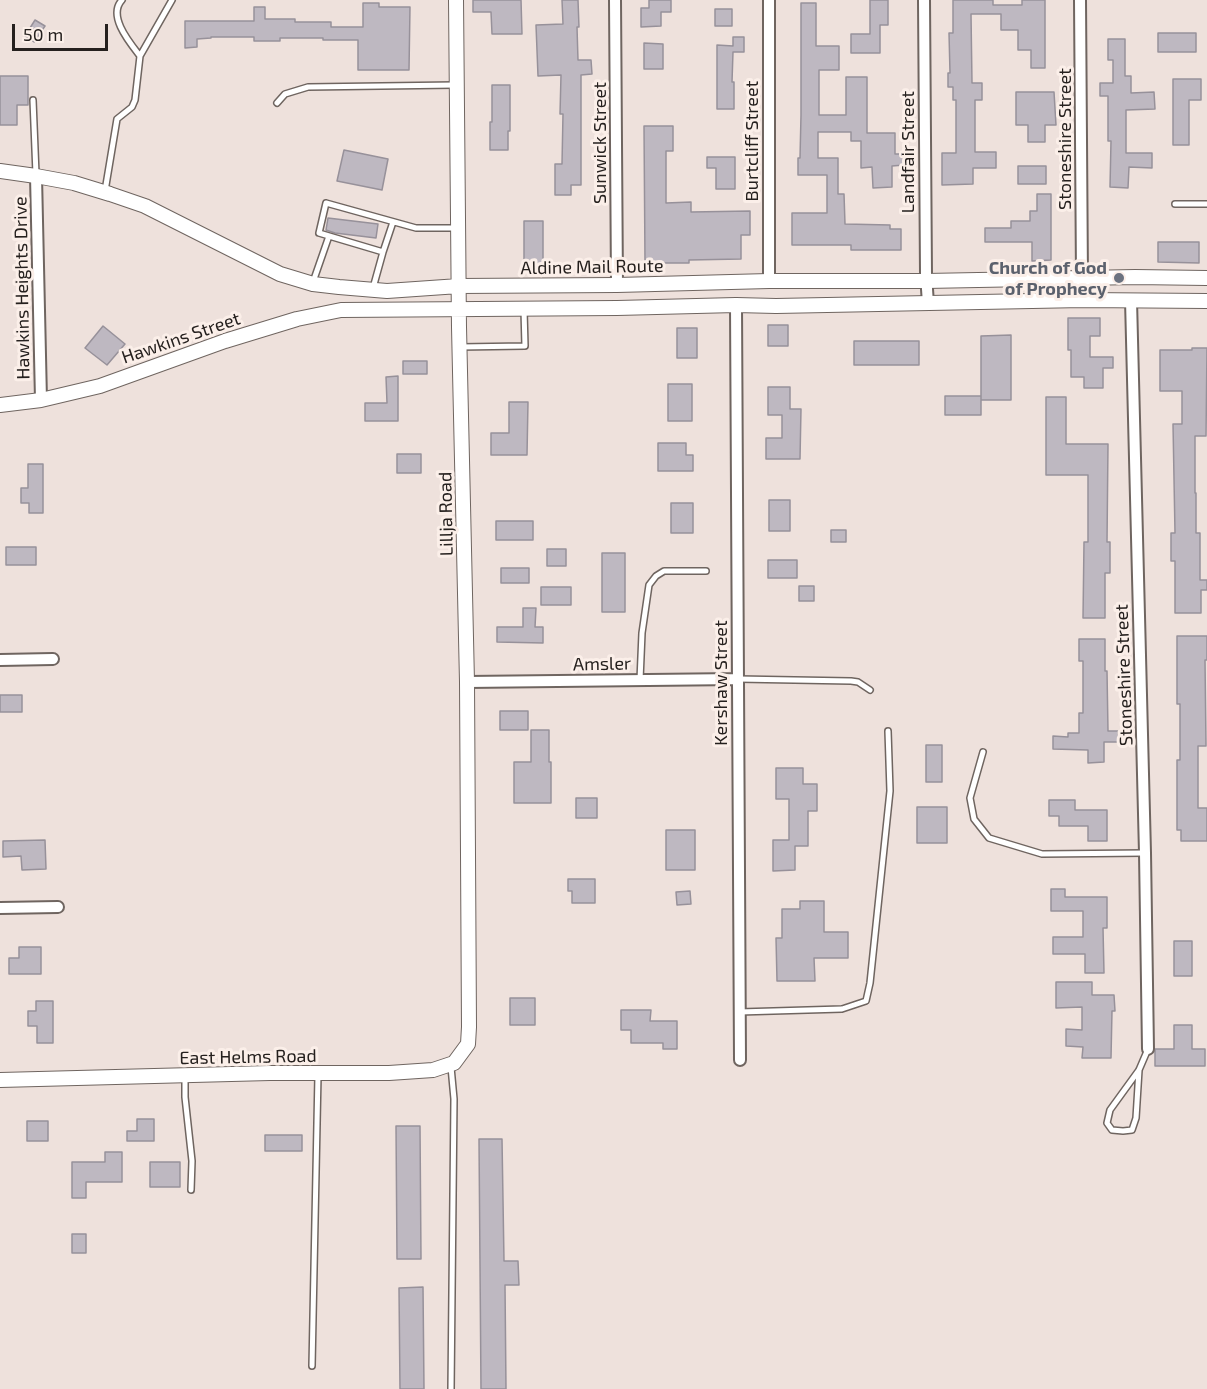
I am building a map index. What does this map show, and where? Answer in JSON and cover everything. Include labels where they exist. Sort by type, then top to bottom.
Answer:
[{"type":"main road","name":"Lillja Road","points":[[450,1065],[468,1044],[469,1027],[467,682],[459,309],[456,0]]},
{"type":"main road","name":"Aldine Mail Route","points":[[0,171],[74,183],[146,206],[280,274],[313,284],[373,290],[459,286],[769,281],[1135,277],[1207,279]]},
{"type":"main road","points":[[459,309],[1131,300],[1207,301]]},
{"type":"main road","name":"Hawkins Street","points":[[0,405],[40,400],[100,386],[225,341],[297,319],[341,310],[459,309]]},
{"type":"main road","name":"East Helms Road","points":[[0,1080],[389,1073],[433,1070],[450,1065]]},
{"type":"street","name":"Sunwick Street","points":[[615,0],[617,285]]},
{"type":"street","name":"Burtcliff Street","points":[[769,0],[769,281]]},
{"type":"street","name":"Landfair Street","points":[[924,0],[928,304]]},
{"type":"street","name":"Stoneshire Street","points":[[1080,0],[1082,278]]},
{"type":"street","name":"Hawkins Heights Drive","points":[[36,176],[40,400]]},
{"type":"street","name":"Stoneshire Street","points":[[1131,300],[1148,1049]]},
{"type":"street","name":"Kershaw Street","points":[[736,305],[740,1060]]},
{"type":"street","points":[[0,660],[53,658]]},
{"type":"street","name":"Amsler","points":[[467,682],[738,679]]},
{"type":"street","points":[[0,908],[58,907]]},
{"type":"lane","points":[[122,0],[118,4],[119,22],[123,32],[140,56]]},
{"type":"lane","points":[[105,192],[117,118],[132,107],[135,100],[140,56],[172,0]]},
{"type":"lane","points":[[277,103],[285,94],[308,87],[457,85]]},
{"type":"lane","points":[[33,100],[36,176]]},
{"type":"lane","points":[[383,252],[319,233],[327,203],[416,228],[458,228]]},
{"type":"lane","points":[[1175,204],[1207,204]]},
{"type":"lane","points":[[373,290],[393,222]]},
{"type":"lane","points":[[313,284],[329,236]]},
{"type":"lane","points":[[460,347],[525,346],[524,309]]},
{"type":"lane","points":[[640,680],[642,633],[649,585],[656,576],[664,571],[706,571]]},
{"type":"lane","points":[[738,679],[851,681],[858,682],[870,690]]},
{"type":"lane","points":[[740,1012],[842,1009],[866,1001],[870,983],[890,791],[888,730]]},
{"type":"lane","points":[[983,752],[970,798],[974,819],[988,838],[1042,854],[1145,854]]},
{"type":"lane","points":[[1138,1070],[1136,1118],[1132,1130],[1112,1130],[1107,1122],[1110,1110],[1138,1070],[1148,1049]]},
{"type":"lane","points":[[450,1065],[454,1100],[451,1389]]},
{"type":"lane","points":[[312,1366],[318,1074]]},
{"type":"lane","points":[[185,1075],[192,1161],[191,1190]]},
{"type":"building","points":[[473,0],[521,0],[522,34],[492,34],[491,12],[473,12]]},
{"type":"building","points":[[562,0],[578,0],[578,60],[591,60],[592,74],[581,75],[581,185],[571,185],[571,195],[555,195],[555,164],[562,164],[561,75],[538,76],[536,25],[563,24]]},
{"type":"building","points":[[649,0],[671,0],[671,12],[661,12],[661,26],[641,27],[641,8],[649,8]]},
{"type":"building","points":[[870,0],[888,0],[888,25],[880,25],[880,53],[851,53],[851,34],[870,34]]},
{"type":"building","points":[[953,0],[993,0],[993,5],[1022,5],[1022,0],[1045,0],[1045,68],[1031,68],[1031,50],[1018,50],[1018,30],[1001,30],[1001,14],[971,14],[972,83],[982,83],[982,100],[975,100],[975,152],[996,152],[996,168],[973,168],[973,184],[942,185],[942,153],[956,153],[956,100],[953,100],[953,87],[948,87],[949,33],[953,33]]},
{"type":"building","points":[[363,3],[379,3],[379,7],[410,7],[409,70],[358,70],[358,40],[280,38],[280,41],[254,41],[254,37],[211,37],[197,39],[197,47],[185,48],[185,21],[254,21],[254,7],[265,7],[265,19],[331,22],[331,27],[363,27]]},
{"type":"building","points":[[801,3],[816,3],[816,46],[839,46],[839,70],[819,70],[819,115],[846,115],[846,77],[867,77],[867,133],[895,133],[895,154],[903,154],[904,165],[892,166],[892,187],[873,188],[872,167],[861,168],[861,141],[851,141],[851,132],[818,132],[818,158],[838,158],[838,194],[844,194],[845,224],[890,225],[890,229],[901,229],[901,250],[851,250],[851,245],[792,245],[792,213],[827,213],[827,175],[798,175],[801,115]]},
{"type":"building","points":[[715,9],[732,9],[732,26],[715,26]]},
{"type":"building","points":[[35,20],[45,26],[34,42],[25,36]]},
{"type":"building","points":[[1158,33],[1196,33],[1196,52],[1158,52]]},
{"type":"building","points":[[733,37],[744,37],[744,52],[733,52],[734,109],[717,109],[717,45],[733,46]]},
{"type":"building","points":[[1108,39],[1125,39],[1125,76],[1131,76],[1131,93],[1154,92],[1155,109],[1126,110],[1126,153],[1152,153],[1152,168],[1129,167],[1128,188],[1110,187],[1111,141],[1108,141],[1108,96],[1100,96],[1100,83],[1113,83],[1113,60],[1108,60]]},
{"type":"building","points":[[644,43],[663,44],[663,69],[644,69]]},
{"type":"building","points":[[0,76],[28,76],[28,105],[17,105],[17,125],[0,125]]},
{"type":"building","points":[[1173,79],[1201,79],[1201,100],[1189,100],[1189,145],[1173,145]]},
{"type":"building","points":[[492,85],[510,85],[508,150],[490,150]]},
{"type":"building","points":[[1016,92],[1054,92],[1056,125],[1045,125],[1045,142],[1028,142],[1028,125],[1016,125]]},
{"type":"building","points":[[644,126],[673,126],[673,151],[666,151],[666,203],[691,202],[691,212],[750,211],[750,235],[741,235],[741,259],[689,260],[689,263],[645,263]]},
{"type":"building","points":[[344,150],[388,159],[382,190],[337,181]]},
{"type":"building","points":[[707,157],[735,157],[735,189],[716,189],[716,168],[707,168]]},
{"type":"building","points":[[1018,166],[1046,166],[1046,184],[1018,184]]},
{"type":"building","points":[[1037,194],[1051,194],[1051,260],[1032,261],[1032,242],[985,242],[985,228],[1011,228],[1011,221],[1030,221],[1030,211],[1037,211]]},
{"type":"building","points":[[328,218],[378,224],[376,238],[326,230]]},
{"type":"building","points":[[524,221],[543,221],[543,265],[524,265]]},
{"type":"building","points":[[1158,242],[1199,242],[1199,263],[1158,262]]},
{"type":"building","points":[[1068,318],[1100,318],[1100,336],[1090,336],[1090,357],[1113,357],[1113,368],[1103,368],[1103,388],[1084,388],[1084,377],[1071,377]]},
{"type":"building","points":[[768,325],[788,325],[788,346],[768,346]]},
{"type":"building","points":[[103,326],[125,344],[107,365],[85,348]]},
{"type":"building","points":[[677,328],[697,328],[697,358],[677,358]]},
{"type":"building","points":[[1011,335],[1011,400],[981,400],[981,336]]},
{"type":"building","points":[[854,341],[919,341],[919,365],[854,365]]},
{"type":"building","points":[[1192,348],[1207,348],[1206,436],[1195,436],[1195,493],[1196,533],[1200,533],[1200,580],[1207,580],[1207,590],[1201,590],[1201,613],[1175,613],[1175,561],[1171,561],[1171,533],[1175,533],[1173,424],[1182,424],[1182,391],[1160,391],[1160,350],[1192,350]]},
{"type":"building","points":[[403,361],[427,361],[427,374],[403,374]]},
{"type":"building","points":[[398,376],[398,421],[365,421],[365,403],[387,403],[386,377]]},
{"type":"building","points":[[668,384],[692,384],[692,421],[668,421]]},
{"type":"building","points":[[768,387],[790,387],[790,409],[801,409],[800,459],[766,459],[766,438],[782,438],[782,415],[768,415]]},
{"type":"building","points":[[945,396],[981,396],[981,415],[945,415]]},
{"type":"building","points":[[1046,397],[1066,397],[1066,444],[1108,444],[1107,542],[1110,542],[1110,573],[1105,573],[1105,618],[1083,618],[1084,542],[1088,542],[1088,475],[1046,475]]},
{"type":"building","points":[[509,402],[528,402],[527,455],[491,455],[491,433],[509,433]]},
{"type":"building","points":[[658,443],[686,443],[686,455],[693,455],[693,471],[658,471]]},
{"type":"building","points":[[397,454],[421,454],[421,473],[397,473]]},
{"type":"building","points":[[28,464],[43,464],[43,513],[29,513],[29,503],[21,503],[21,488],[28,488]]},
{"type":"building","points":[[769,500],[790,500],[790,531],[769,531]]},
{"type":"building","points":[[671,503],[693,503],[693,533],[671,533]]},
{"type":"building","points":[[496,521],[533,521],[533,540],[496,540]]},
{"type":"building","points":[[831,530],[846,530],[846,542],[831,542]]},
{"type":"building","points":[[6,547],[36,547],[36,565],[6,565]]},
{"type":"building","points":[[547,549],[566,549],[566,566],[547,566]]},
{"type":"building","points":[[602,553],[625,553],[625,612],[602,612]]},
{"type":"building","points":[[768,560],[797,560],[797,578],[768,578]]},
{"type":"building","points":[[501,568],[529,568],[529,583],[501,583]]},
{"type":"building","points":[[799,586],[814,586],[814,601],[799,601]]},
{"type":"building","points":[[541,587],[571,587],[571,605],[541,605]]},
{"type":"building","points":[[523,608],[536,608],[535,627],[543,627],[543,643],[497,642],[497,627],[523,627]]},
{"type":"building","points":[[1177,636],[1207,636],[1206,746],[1198,746],[1198,808],[1207,808],[1207,841],[1181,841],[1181,830],[1177,830],[1180,704],[1177,704]]},
{"type":"building","points":[[1079,639],[1105,639],[1108,731],[1118,731],[1118,742],[1104,742],[1104,762],[1088,763],[1088,750],[1053,749],[1053,736],[1068,737],[1068,733],[1079,733],[1079,713],[1083,713],[1083,661],[1079,661]]},
{"type":"building","points":[[0,695],[22,695],[22,712],[0,712]]},
{"type":"building","points":[[500,711],[528,711],[528,730],[500,730]]},
{"type":"building","points":[[531,730],[549,730],[551,803],[514,803],[514,762],[531,762]]},
{"type":"building","points":[[926,745],[942,745],[942,782],[926,782]]},
{"type":"building","points":[[776,768],[803,768],[803,784],[817,784],[817,811],[808,811],[808,846],[795,846],[795,870],[773,871],[773,840],[789,840],[789,799],[776,799]]},
{"type":"building","points":[[576,798],[597,798],[597,818],[576,818]]},
{"type":"building","points":[[1049,800],[1075,800],[1075,810],[1107,810],[1107,841],[1088,841],[1088,826],[1059,826],[1059,816],[1049,816]]},
{"type":"building","points":[[917,807],[947,807],[947,843],[917,843]]},
{"type":"building","points":[[666,830],[695,830],[695,870],[666,870]]},
{"type":"building","points":[[45,840],[46,869],[22,870],[21,856],[3,857],[3,841]]},
{"type":"building","points":[[568,879],[595,879],[595,903],[572,903],[572,891],[568,891]]},
{"type":"building","points":[[1051,889],[1065,889],[1065,897],[1107,897],[1107,928],[1103,928],[1104,973],[1085,973],[1085,954],[1053,954],[1053,937],[1083,937],[1083,911],[1051,911]]},
{"type":"building","points":[[690,891],[691,904],[677,905],[676,892]]},
{"type":"building","points":[[800,901],[824,901],[824,932],[848,932],[848,958],[814,958],[815,981],[777,981],[776,938],[782,938],[782,909],[800,909]]},
{"type":"building","points":[[1174,941],[1192,941],[1192,976],[1174,976]]},
{"type":"building","points":[[19,947],[41,947],[41,974],[9,974],[9,958],[19,958]]},
{"type":"building","points":[[1056,982],[1092,982],[1092,995],[1114,995],[1111,1058],[1082,1058],[1083,1047],[1066,1046],[1066,1029],[1082,1030],[1082,1007],[1056,1008]]},
{"type":"building","points":[[510,998],[535,998],[535,1025],[510,1025]]},
{"type":"building","points":[[36,1001],[53,1001],[53,1043],[37,1043],[37,1026],[28,1026],[28,1011],[36,1011]]},
{"type":"building","points":[[621,1010],[651,1010],[650,1021],[677,1021],[677,1049],[663,1049],[663,1043],[631,1043],[631,1030],[621,1030]]},
{"type":"building","points":[[1174,1025],[1192,1025],[1192,1049],[1205,1049],[1205,1066],[1155,1066],[1155,1049],[1174,1049]]},
{"type":"building","points":[[137,1119],[154,1119],[154,1141],[127,1141],[127,1131],[137,1131]]},
{"type":"building","points":[[27,1121],[48,1121],[48,1141],[27,1141]]},
{"type":"building","points":[[396,1126],[420,1126],[421,1259],[397,1259]]},
{"type":"building","points":[[265,1135],[302,1135],[302,1151],[265,1151]]},
{"type":"building","points":[[479,1139],[502,1139],[504,1261],[518,1261],[519,1285],[505,1285],[506,1389],[481,1389]]},
{"type":"building","points":[[105,1152],[122,1152],[122,1182],[86,1182],[86,1198],[72,1198],[72,1162],[105,1162]]},
{"type":"building","points":[[150,1162],[180,1162],[180,1187],[150,1187]]},
{"type":"building","points":[[72,1234],[86,1234],[86,1253],[72,1253]]},
{"type":"building","points":[[423,1287],[424,1389],[400,1389],[399,1288]]},
{"type":"place","name":"Church of God of Prophecy","points":[[1119,278]]}]
